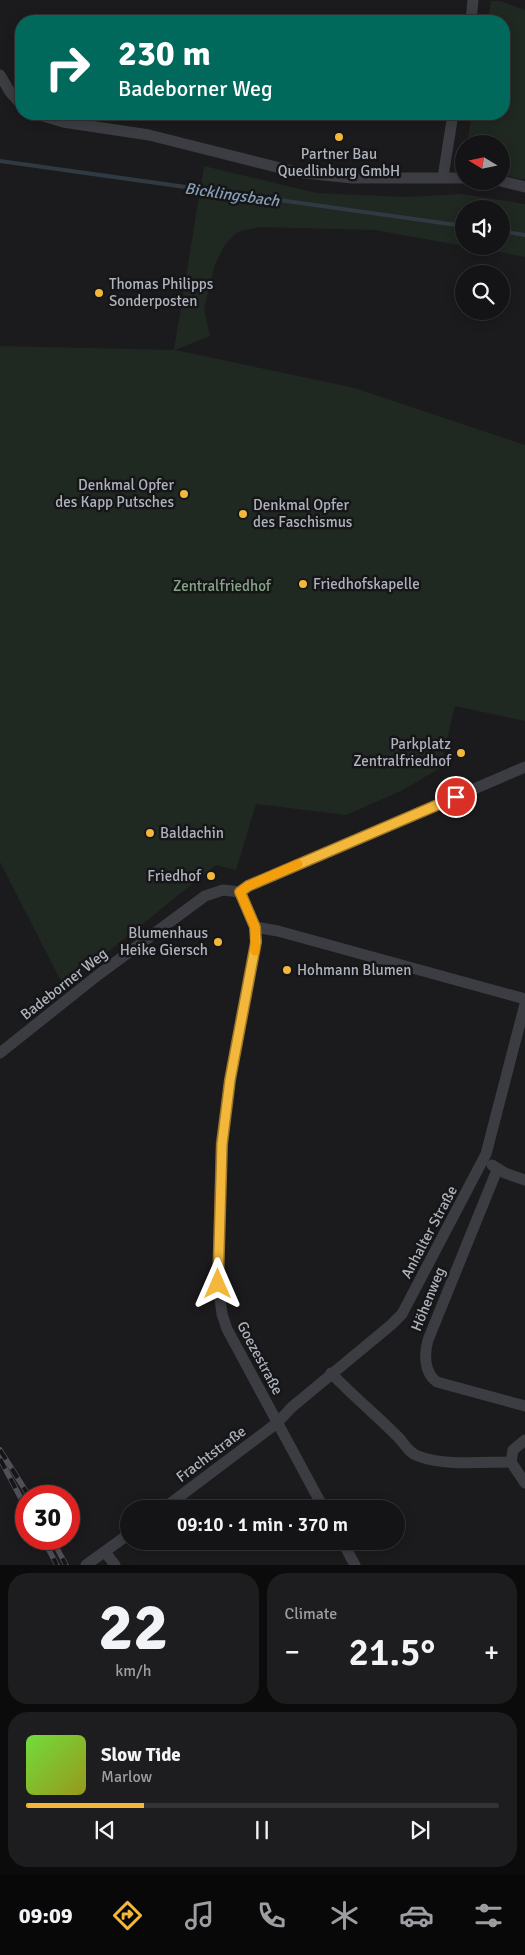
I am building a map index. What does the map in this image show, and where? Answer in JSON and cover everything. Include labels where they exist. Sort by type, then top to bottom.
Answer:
[{"type":"street","points":[[472,15],[473,0]]},
{"type":"street","points":[[0,75],[15,97]]},
{"type":"street","points":[[56,120],[149,135],[296,172],[352,178],[455,178]]},
{"type":"street","points":[[443,177],[452,120]]},
{"type":"street","points":[[510,183],[525,187]]},
{"type":"street","name":"Badeborner Weg","points":[[0,1053],[104,970],[205,896],[223,890],[240,892],[254,883],[525,767]]},
{"type":"street","name":"Goezestraße","points":[[240,892],[255,927],[255,948],[232,1070],[222,1144],[218,1284],[222,1314],[227,1329],[319,1500]]},
{"type":"street","points":[[255,927],[278,931],[525,999]]},
{"type":"street","name":"Anhalter Straße","points":[[276,1423],[331,1373],[402,1314],[486,1154],[525,1004]]},
{"type":"street","points":[[486,1154],[490,1163],[497,1170],[525,1180]]},
{"type":"street","name":"Höhenweg","points":[[497,1170],[428,1340],[425,1359],[429,1373],[437,1382],[525,1406]]},
{"type":"street","points":[[331,1373],[353,1397],[397,1436],[407,1449],[419,1456],[473,1463],[510,1462]]},
{"type":"street","name":"Frachtstraße","points":[[175,1500],[276,1423]]},
{"type":"street","points":[[525,1440],[513,1450],[510,1462],[525,1483]]},
{"type":"street","points":[[86,1565],[120,1541]]},
{"type":"street","points":[[347,1550],[355,1565]]},
{"type":"street","points":[[105,1552],[115,1565]]},
{"type":"green space","points":[[491,1],[500,1],[525,10],[525,180],[510,176],[510,135],[468,135],[471,120],[510,120],[510,15],[489,15]]},
{"type":"green space","name":"Zentralfriedhof","points":[[204,166],[317,193],[406,197],[462,194],[500,200],[455,200],[455,244],[375,230],[259,227],[237,232],[224,246],[215,264],[204,309],[210,336],[175,350],[355,388],[525,445],[525,721],[455,706],[440,768],[401,791],[346,815],[256,804],[236,870],[216,865],[64,987],[0,862],[0,346],[174,350]]},
{"type":"green space","name":"Zentralfriedhof","points":[[510,202],[525,204],[525,257],[510,254]]},
{"type":"waterway","name":"Bicklingsbach","points":[[0,161],[455,225]]},
{"type":"waterway","name":"Bicklingsbach","points":[[510,232],[525,235]]},
{"type":"railway","points":[[0,1450],[22,1485]]},
{"type":"railway","points":[[0,1459],[15,1487]]},
{"type":"railway","points":[[49,1550],[57,1565]]},
{"type":"railway","points":[[58,1550],[66,1565]]},
{"type":"slow traffic","points":[[255,951],[255,927],[246,902],[240,892],[248,886],[298,864]]},
{"type":"place","name":"Partner Bau Quedlinburg GmbH","points":[[339,137]]},
{"type":"place","name":"Thomas Philipps Sonderposten","points":[[99,293]]},
{"type":"place","name":"Denkmal Opfer des Kapp Putsches","points":[[184,494]]},
{"type":"place","name":"Denkmal Opfer des Faschismus","points":[[243,514]]},
{"type":"place","name":"Friedhofskapelle","points":[[303,584]]},
{"type":"place","name":"Parkplatz Zentralfriedhof","points":[[461,753]]},
{"type":"place","name":"Baldachin","points":[[150,833]]},
{"type":"place","name":"Friedhof","points":[[211,876]]},
{"type":"place","name":"Blumenhaus Heike Giersch","points":[[218,942]]},
{"type":"place","name":"Hohmann Blumen","points":[[287,970]]},
{"type":"route","points":[[218,1284],[219,1193],[225,1115],[256,942],[255,927],[246,902],[240,892],[248,886],[456,797]]}]
